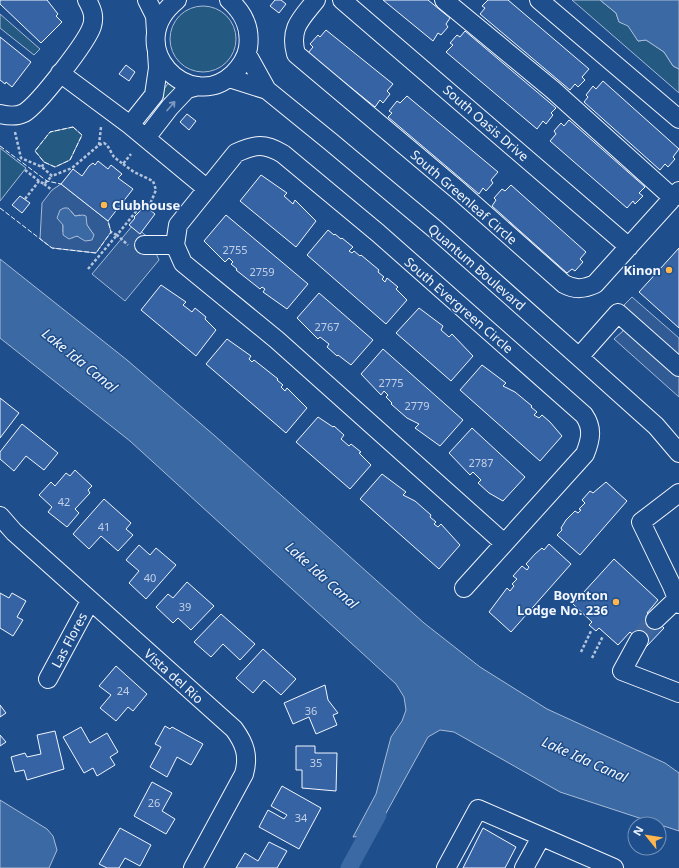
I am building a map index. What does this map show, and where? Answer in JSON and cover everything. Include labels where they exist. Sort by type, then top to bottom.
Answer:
[{"type":"street","points":[[0,114],[14,116],[24,113],[33,105],[60,73],[88,35],[92,26],[94,16],[87,0]]},
{"type":"street","points":[[125,121],[145,87],[157,60],[155,16],[147,0]]},
{"type":"street","points":[[156,32],[160,18],[168,7],[177,0]]},
{"type":"street","name":"South Greenleaf Circle","points":[[316,0],[298,23],[294,33],[293,43],[296,54],[460,192],[564,284],[572,288],[580,289],[595,284],[676,194],[444,0]]},
{"type":"street","name":"South Oasis Drive","points":[[342,0],[629,247]]},
{"type":"street","points":[[539,0],[679,119]]},
{"type":"street","points":[[146,138],[170,107],[187,89],[214,84],[229,78],[240,67],[247,54],[249,39],[248,27],[242,4]]},
{"type":"street","name":"Quantum Boulevard","points":[[247,54],[267,90],[436,230],[656,426],[679,453]]},
{"type":"street","points":[[157,60],[176,78],[185,83],[198,86]]},
{"type":"street","points":[[60,73],[125,121],[206,188]]},
{"type":"street","name":"Quantum Boulevard","points":[[229,78],[267,90]]},
{"type":"street","name":"South Evergreen Circle","points":[[174,244],[178,225],[206,188],[236,153],[248,147],[261,145],[272,147],[283,154],[378,233],[584,415],[589,423],[591,433],[584,454],[464,588]]},
{"type":"street","points":[[137,246],[174,244],[183,263],[276,340],[504,543]]},
{"type":"street","points":[[579,357],[618,313],[679,367]]},
{"type":"street","points":[[655,620],[678,602],[641,522],[679,493]]},
{"type":"street","name":"Vista del Rio","points":[[0,516],[14,532],[234,729],[241,739],[246,750],[247,763],[244,774],[193,868]]},
{"type":"street","name":"Las Flores","points":[[48,679],[90,601]]},
{"type":"street","points":[[639,640],[622,671],[679,693]]},
{"type":"street","points":[[446,868],[478,809],[614,868]]},
{"type":"street","points":[[524,868],[541,837]]},
{"type":"path","points":[[99,145],[101,127]]},
{"type":"path","points":[[15,129],[21,158],[42,167],[52,176]]},
{"type":"path","points":[[44,184],[52,176],[72,168],[99,145],[104,143],[108,145],[114,157],[123,164],[134,172],[153,181],[156,190],[150,204],[138,209],[88,269]]},
{"type":"path","points":[[123,164],[131,154]]},
{"type":"path","points":[[42,167],[44,162]]},
{"type":"path","points":[[25,170],[52,190]]},
{"type":"path","points":[[24,199],[39,181]]},
{"type":"path","points":[[111,232],[137,246]]},
{"type":"path","points":[[581,652],[592,631]]},
{"type":"path","points":[[592,658],[603,636]]},
{"type":"shaded area","points":[[572,0],[600,0],[616,13],[619,22],[628,25],[638,41],[646,40],[664,52],[673,66],[679,69],[679,93]]},
{"type":"shaded area","points":[[203,6],[216,8],[226,16],[234,26],[236,39],[234,52],[226,62],[216,70],[203,72],[190,70],[180,62],[172,52],[170,39],[172,26],[180,16],[190,8]]},
{"type":"shaded area","points":[[0,14],[40,49],[34,55],[0,28]]},
{"type":"shaded area","points":[[169,82],[179,87],[166,100],[160,95]]},
{"type":"shaded area","points":[[73,127],[82,135],[70,160],[55,167],[44,162],[35,151],[50,132]]},
{"type":"shaded area","points":[[0,148],[26,168],[0,201]]},
{"type":"shaded area","points":[[61,184],[108,221],[111,232],[96,253],[52,248],[40,239],[42,203],[52,190]],"holes":[[[71,211],[75,216],[80,215],[94,235],[82,239],[81,237],[75,236],[72,238],[63,232],[62,223]]]},
{"type":"shaded area","points":[[133,225],[149,238],[159,260],[125,301],[92,274]]},
{"type":"shaded area","points":[[632,297],[679,338],[679,397],[614,339],[623,331],[624,305]]},
{"type":"water","points":[[600,0],[679,0],[679,69],[673,66],[664,52],[646,40],[638,41],[628,26],[619,22],[616,13]]},
{"type":"water","points":[[68,208],[75,216],[86,216],[87,225],[94,235],[92,240],[85,241],[77,236],[69,239],[63,235],[63,225],[57,218],[60,210]]},
{"type":"water","name":"Lake Ida Canal","points":[[0,259],[127,360],[215,436],[424,623],[480,667],[547,709],[665,763],[679,773],[679,831],[667,827],[667,816],[633,816],[560,792],[454,732],[440,730],[428,737],[374,835],[353,837],[376,794],[391,737],[402,721],[406,710],[404,697],[396,684],[130,441],[0,338]]},
{"type":"water","points":[[0,800],[47,829],[53,836],[57,850],[49,868],[0,868]]},
{"type":"building","points":[[0,0],[47,0],[58,14],[56,16],[62,22],[41,43],[0,4]]},
{"type":"building","points":[[275,0],[281,0],[286,4],[279,13],[270,6]]},
{"type":"building","points":[[383,0],[428,0],[450,18],[446,24],[448,27],[441,35],[438,33],[433,41]]},
{"type":"building","points":[[488,0],[508,0],[589,69],[582,77],[585,80],[578,87],[575,84],[570,90],[480,14],[485,8],[482,6]]},
{"type":"building","points":[[326,30],[393,84],[387,91],[390,94],[383,103],[380,100],[375,107],[308,53],[313,47],[310,44],[318,35],[320,37]]},
{"type":"building","points":[[465,31],[556,108],[551,113],[553,115],[546,124],[543,121],[537,129],[446,52],[453,45],[450,43],[457,35],[460,37]]},
{"type":"building","points":[[0,37],[31,62],[12,87],[6,82],[5,84],[0,80]]},
{"type":"building","points":[[126,65],[135,72],[129,81],[119,74]]},
{"type":"building","points":[[603,81],[679,149],[673,157],[675,159],[668,167],[665,164],[660,170],[584,102],[588,97],[586,95],[593,86],[596,89]]},
{"type":"building","points":[[407,96],[498,172],[491,180],[493,183],[486,191],[483,188],[479,194],[388,117],[392,113],[389,111],[397,101],[400,103]]},
{"type":"building","points":[[187,114],[196,121],[189,130],[180,122]]},
{"type":"building","points":[[569,120],[645,187],[639,193],[643,196],[635,204],[633,201],[627,208],[550,141],[556,134],[554,131],[561,123],[564,126]]},
{"type":"building","name":"Clubhouse","points":[[98,161],[108,169],[111,165],[122,174],[118,178],[133,189],[108,221],[61,184],[73,169],[82,176],[89,166],[93,163],[95,165]]},
{"type":"building","points":[[261,175],[287,193],[284,196],[293,204],[295,200],[316,221],[296,247],[240,201]]},
{"type":"building","points":[[511,185],[586,252],[580,259],[583,262],[575,271],[572,269],[567,273],[492,206],[496,200],[494,198],[502,189],[505,191]]},
{"type":"building","points":[[20,196],[30,203],[22,213],[12,205]]},
{"type":"building","points":[[145,206],[155,214],[140,234],[129,225],[135,218],[134,217]]},
{"type":"building","points":[[226,215],[308,284],[287,309],[263,292],[265,289],[262,287],[260,289],[236,270],[237,269],[231,264],[233,262],[229,258],[225,262],[204,241]]},
{"type":"building","points":[[328,230],[341,239],[342,238],[353,247],[349,251],[352,253],[354,251],[360,256],[361,255],[379,270],[378,272],[384,277],[382,279],[385,282],[387,278],[398,287],[396,289],[407,300],[386,324],[307,255]]},
{"type":"building","name":"Kinon","points":[[679,248],[679,328],[639,292]]},
{"type":"building","points":[[161,285],[186,302],[183,305],[192,312],[195,308],[206,317],[205,319],[216,330],[196,356],[141,310]]},
{"type":"building","points":[[319,293],[373,340],[351,365],[338,355],[337,356],[327,347],[329,344],[320,337],[318,339],[297,318]]},
{"type":"building","points":[[419,308],[443,326],[441,330],[449,337],[452,334],[473,356],[451,381],[396,333]]},
{"type":"building","points":[[227,339],[251,356],[249,359],[252,362],[254,360],[278,379],[277,380],[283,385],[281,387],[285,391],[287,388],[307,408],[286,433],[206,364]]},
{"type":"building","points":[[383,349],[463,420],[440,446],[415,428],[419,424],[407,418],[391,404],[392,403],[386,397],[388,395],[384,391],[381,395],[361,374]]},
{"type":"building","points":[[482,365],[506,383],[503,386],[515,392],[532,406],[531,407],[537,412],[534,415],[539,418],[542,415],[562,436],[540,461],[460,390]]},
{"type":"building","points":[[0,398],[19,413],[0,438]]},
{"type":"building","points":[[318,417],[333,427],[334,426],[344,435],[341,439],[349,446],[351,444],[361,452],[359,453],[371,465],[350,489],[296,442]]},
{"type":"building","points":[[22,424],[58,453],[44,470],[26,456],[14,471],[0,459],[0,452]]},
{"type":"building","points":[[472,428],[525,477],[503,501],[489,493],[478,483],[481,480],[473,472],[470,475],[449,453]]},
{"type":"building","points":[[75,470],[92,486],[88,490],[90,493],[75,509],[79,513],[67,527],[48,512],[52,507],[39,495],[51,482],[55,486],[66,473],[70,476]]},
{"type":"building","points":[[382,474],[406,492],[403,495],[415,501],[431,515],[430,517],[436,522],[434,524],[438,527],[441,524],[460,545],[439,569],[360,499]]},
{"type":"building","points":[[606,482],[627,501],[580,555],[557,535],[562,530],[561,528],[566,520],[575,511],[578,513],[581,510],[579,509],[585,503],[582,500],[590,491],[593,493]]},
{"type":"building","points":[[104,499],[131,523],[126,529],[133,535],[118,551],[101,536],[89,549],[73,534]]},
{"type":"building","points":[[549,544],[571,564],[511,632],[489,612],[507,588],[510,591],[514,586],[512,584],[517,579],[513,576],[522,566],[527,570],[529,567],[526,564],[535,554],[542,548],[544,550]]},
{"type":"building","points":[[139,545],[150,555],[156,548],[176,565],[146,599],[129,583],[139,571],[126,560]]},
{"type":"building","name":"Boynton Lodge No. 236","points":[[614,559],[658,600],[647,613],[664,628],[646,647],[630,632],[618,645],[599,628],[596,631],[589,625],[592,622],[573,604]]},
{"type":"building","points":[[187,582],[214,606],[191,630],[178,618],[173,623],[156,607],[168,594],[173,598]]},
{"type":"building","points":[[0,593],[9,598],[12,593],[26,601],[17,617],[23,620],[13,636],[0,628]]},
{"type":"building","points":[[221,614],[255,644],[240,660],[223,644],[211,657],[194,642]]},
{"type":"building","points":[[263,649],[296,679],[281,695],[264,680],[253,693],[236,678]]},
{"type":"building","points":[[116,666],[147,694],[133,711],[128,707],[116,721],[100,708],[111,695],[99,686]]},
{"type":"building","points":[[325,685],[328,700],[338,713],[333,715],[337,725],[316,734],[309,717],[293,724],[284,703]]},
{"type":"building","points":[[0,705],[6,713],[0,717]]},
{"type":"building","points":[[165,726],[170,729],[172,727],[203,744],[191,765],[177,757],[167,777],[150,767],[161,747],[155,744]]},
{"type":"building","points":[[81,727],[90,743],[107,733],[118,752],[110,757],[115,765],[97,776],[93,768],[84,773],[63,737]]},
{"type":"building","points":[[55,731],[64,769],[27,780],[24,770],[15,772],[11,757],[25,753],[27,757],[41,754],[37,735]]},
{"type":"building","points":[[0,735],[6,742],[0,746]]},
{"type":"building","points":[[296,746],[315,746],[315,753],[337,753],[336,791],[302,788],[302,770],[296,770]]},
{"type":"building","points":[[152,782],[172,793],[162,811],[175,819],[166,834],[134,816]]},
{"type":"building","points":[[282,786],[321,808],[299,849],[259,827],[268,810],[284,819],[287,815],[271,806]]},
{"type":"building","points":[[120,828],[151,845],[140,866],[125,858],[119,868],[107,868],[99,864]]},
{"type":"building","points":[[483,828],[516,847],[505,868],[463,868]]},
{"type":"building","points":[[269,842],[287,851],[277,868],[236,868],[245,853],[258,861]]},
{"type":"waterway","points":[[349,868],[378,815]]},
{"type":"tunnel","points":[[639,640],[646,629],[655,620]]},
{"type":"fence","points":[[73,127],[82,135],[70,160],[55,167],[44,162],[35,151],[50,132],[73,127]]},
{"type":"fence","points":[[0,146],[47,181],[61,184]]},
{"type":"fence","points":[[0,208],[52,248],[96,253],[111,232],[108,221]]},
{"type":"place","name":"Clubhouse","points":[[104,205]]},
{"type":"place","name":"Kinon","points":[[669,270]]},
{"type":"place","name":"Boynton Lodge No. 236","points":[[616,602]]}]
